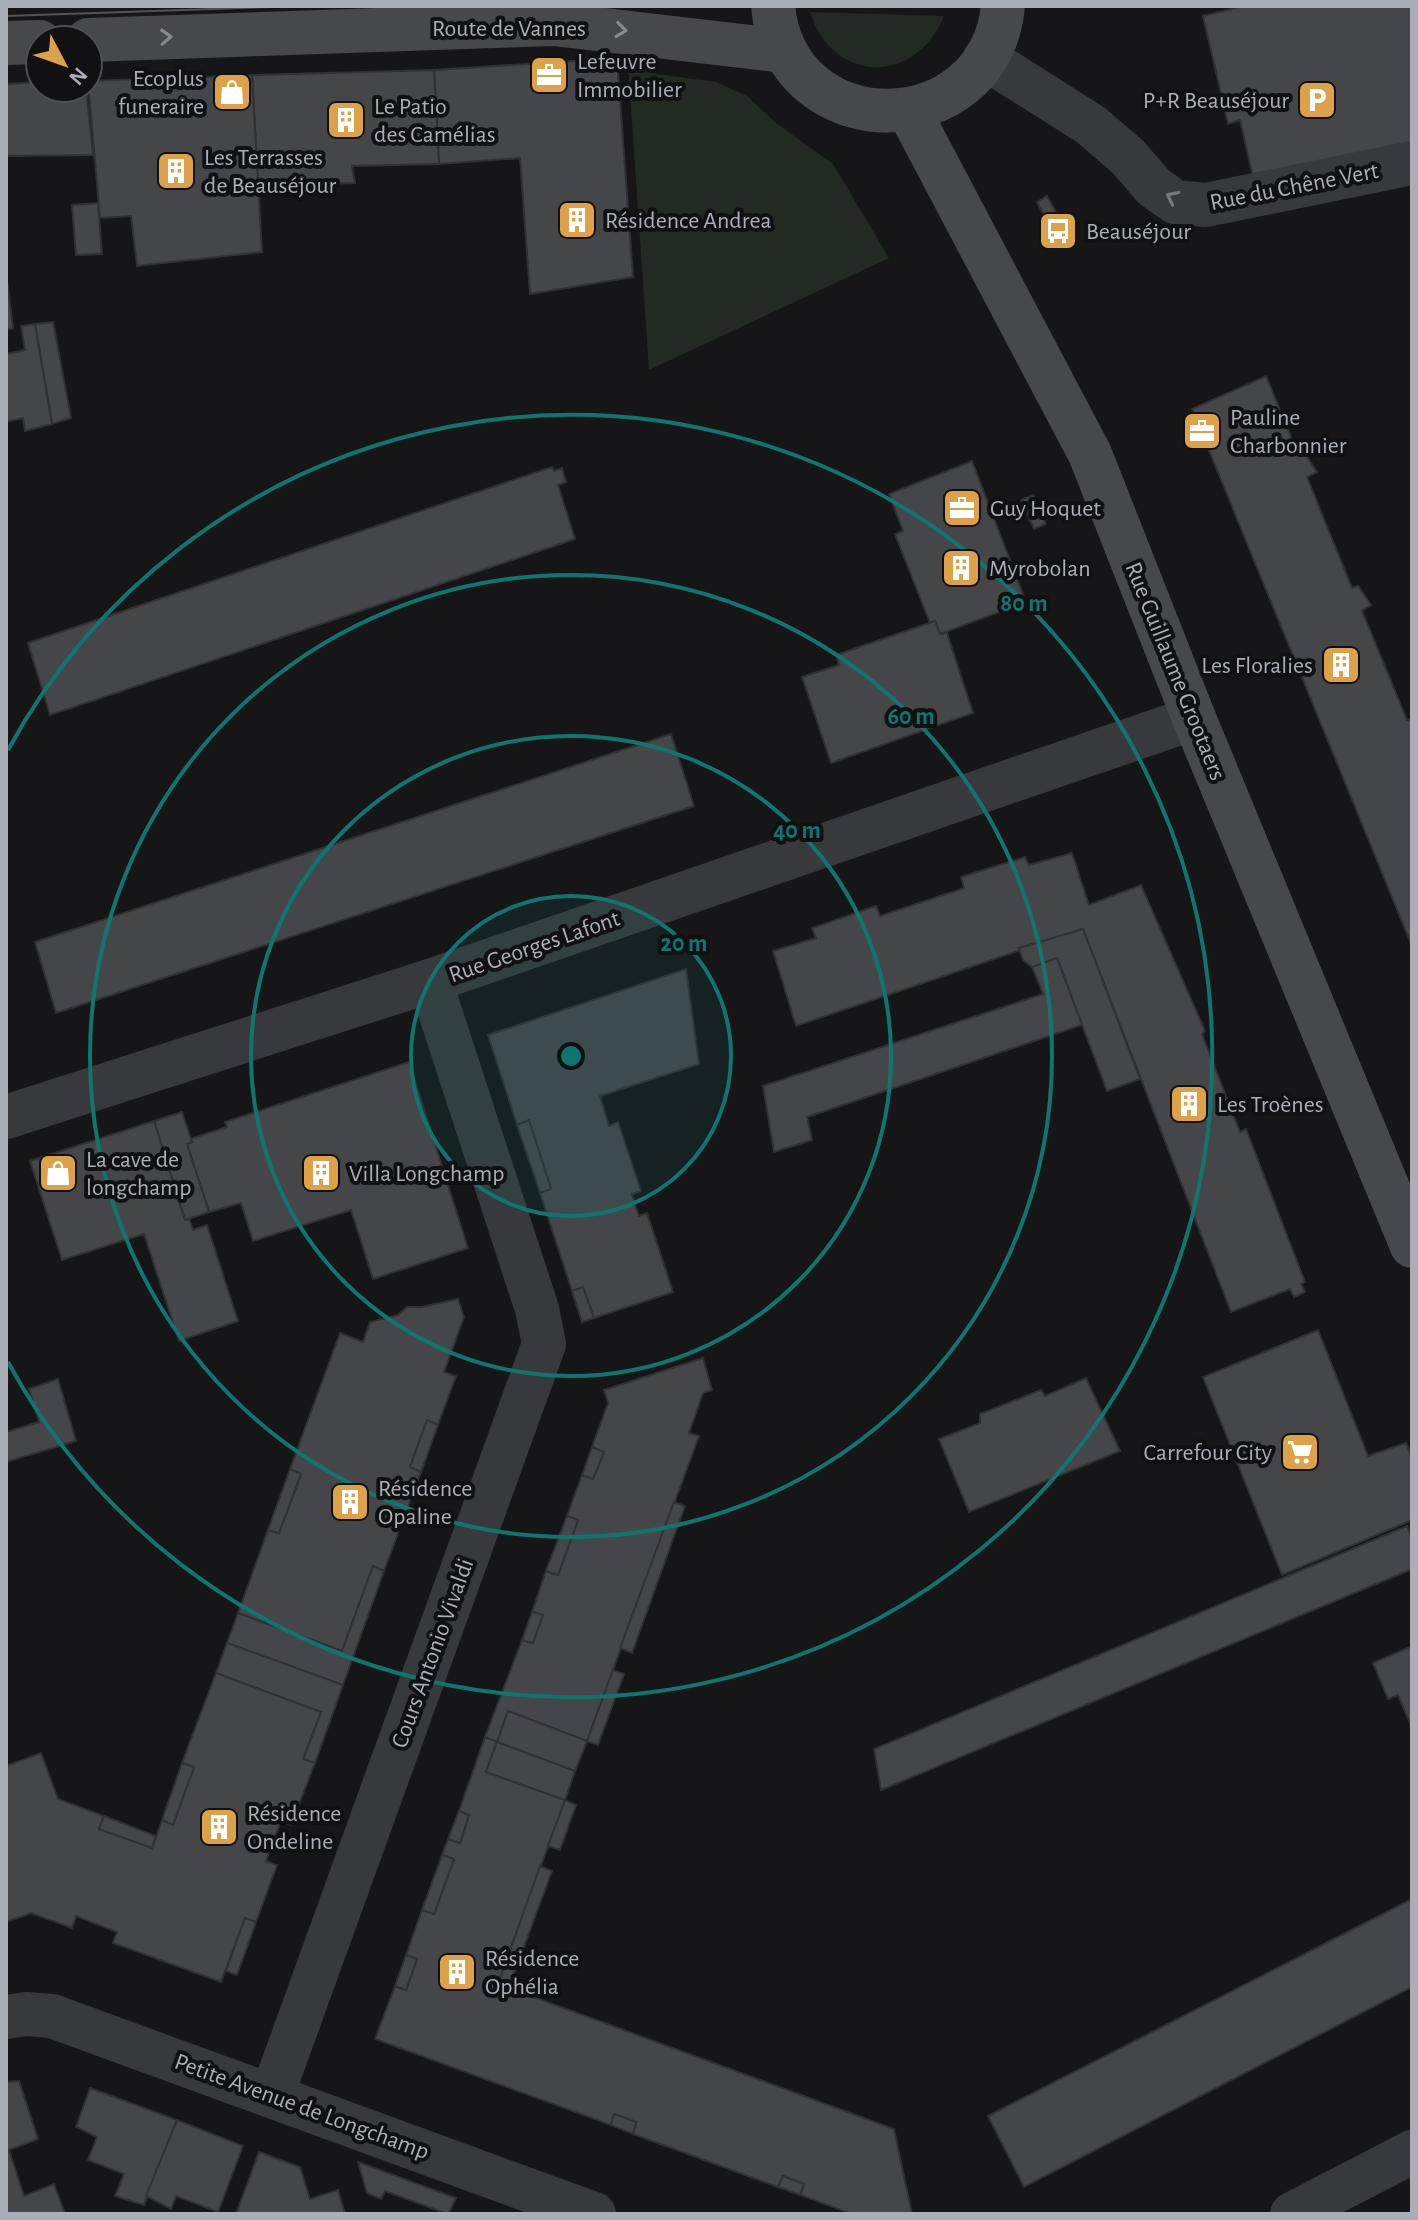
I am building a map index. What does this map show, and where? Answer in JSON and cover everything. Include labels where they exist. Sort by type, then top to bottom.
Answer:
[{"type":"street","points":[[773,6],[785,51],[808,81],[838,101],[873,111],[909,111],[947,96],[963,84],[985,58],[996,37],[1003,6]]},
{"type":"street","name":"Route de Vannes","points":[[104,39],[554,24],[785,51]]},
{"type":"street","name":"Rue du Chêne Vert","points":[[985,58],[1091,125],[1128,157],[1154,187],[1175,202],[1206,205],[1412,163]]},
{"type":"street","name":"Rue Guillaume Grootaers","points":[[909,111],[1084,440],[1194,718],[1412,1246]]},
{"type":"street","name":"Rue Georges Lafont","points":[[6,1117],[430,981],[1194,718]]},
{"type":"street","name":"Cours Antonio Vivaldi","points":[[272,2095],[544,1344],[537,1309],[430,981]]},
{"type":"street","name":"Petite Avenue de Longchamp","points":[[6,2017],[26,2014],[52,2016],[594,2214]]},
{"type":"street","points":[[1292,2214],[1412,2152]]},
{"type":"shaded area","points":[[810,12],[944,16],[931,39],[914,55],[895,64],[875,67],[855,63],[837,53],[821,36]]},
{"type":"shaded area","points":[[628,64],[657,74],[716,82],[747,96],[776,123],[833,164],[889,258],[649,370]]},
{"type":"building","name":"P+R Beauséjour","points":[[1244,6],[1412,6],[1412,146],[1254,181],[1240,120],[1228,124],[1203,16]]},
{"type":"building","name":"Résidence Andrea","points":[[617,58],[633,277],[530,294],[520,158],[439,164],[434,70]]},
{"type":"building","name":"Le Patio des Camélias","points":[[434,70],[439,164],[352,166],[355,183],[258,186],[252,75]]},
{"type":"building","name":"Les Terrasses de Beauséjour","points":[[252,75],[262,252],[137,266],[131,216],[100,218],[90,104],[104,104],[104,80]]},
{"type":"building","points":[[24,83],[24,104],[88,104],[93,155],[6,156],[6,84]]},
{"type":"building","points":[[1047,196],[1063,225],[1052,231],[1037,202]]},
{"type":"building","points":[[98,203],[102,254],[76,255],[72,205]]},
{"type":"building","points":[[6,272],[13,328],[6,330]]},
{"type":"building","points":[[53,322],[71,418],[52,424],[35,324]]},
{"type":"building","points":[[35,324],[52,424],[25,431],[23,418],[6,422],[6,354],[25,350],[21,326]]},
{"type":"building","name":"Les Floralies","points":[[1266,376],[1298,454],[1304,452],[1317,472],[1307,477],[1352,588],[1358,586],[1371,605],[1362,611],[1407,720],[1412,719],[1412,946],[1192,409]]},
{"type":"building","name":"Myrobolan","points":[[972,461],[1026,602],[940,634],[935,621],[930,623],[895,534],[903,531],[889,494]]},
{"type":"building","points":[[552,467],[554,471],[562,468],[566,482],[558,485],[575,539],[50,715],[28,643]]},
{"type":"building","points":[[1033,495],[1046,524],[1034,529],[1021,500]]},
{"type":"building","points":[[935,621],[940,634],[947,633],[973,713],[831,763],[802,677],[839,665],[836,655]]},
{"type":"building","points":[[671,734],[694,806],[56,1013],[35,942]]},
{"type":"building","name":"Les Troènes","points":[[1072,853],[1089,905],[1141,885],[1205,1031],[1202,1034],[1240,1132],[1246,1129],[1305,1282],[1301,1284],[1305,1292],[1294,1297],[1290,1289],[1231,1312],[1083,929],[796,1026],[773,951],[816,938],[812,928],[876,906],[880,916],[964,888],[961,877],[1025,857],[1029,865]]},
{"type":"building","points":[[1083,929],[1140,1079],[1107,1091],[1057,958],[1032,967],[1023,960],[1019,948]]},
{"type":"building","points":[[1057,958],[1082,1025],[807,1117],[812,1140],[774,1152],[763,1086],[1043,994],[1032,967]]},
{"type":"building","points":[[686,969],[699,1064],[600,1096],[609,1126],[618,1122],[641,1191],[632,1194],[635,1205],[639,1216],[647,1213],[673,1292],[594,1318],[583,1287],[572,1291],[540,1193],[551,1189],[529,1120],[517,1125],[488,1035]]},
{"type":"building","name":"Villa Longchamp","points":[[409,1062],[468,1248],[373,1279],[351,1210],[253,1241],[241,1203],[209,1212],[187,1144],[192,1142],[190,1139],[227,1127],[225,1122]]},
{"type":"building","points":[[182,1112],[192,1142],[187,1144],[209,1212],[185,1220],[154,1121]]},
{"type":"building","points":[[529,1120],[551,1189],[540,1193],[517,1125]]},
{"type":"building","points":[[154,1121],[185,1220],[189,1219],[193,1230],[207,1225],[238,1321],[179,1341],[144,1234],[62,1260],[30,1161]]},
{"type":"building","points":[[583,1287],[594,1318],[582,1322],[572,1291]]},
{"type":"building","name":"Résidence Opaline","points":[[458,1299],[464,1317],[444,1372],[456,1376],[438,1425],[427,1420],[410,1467],[421,1472],[384,1571],[373,1566],[342,1651],[238,1613],[268,1530],[279,1533],[301,1474],[290,1469],[340,1333],[363,1342],[370,1322],[398,1315],[407,1307]]},
{"type":"building","name":"Carrefour City","points":[[1318,1330],[1368,1456],[1406,1443],[1412,1458],[1412,1520],[1282,1575],[1203,1377]]},
{"type":"building","points":[[703,1358],[712,1390],[703,1393],[689,1433],[699,1436],[587,1741],[508,1711],[497,1742],[485,1737],[522,1640],[533,1643],[543,1615],[532,1612],[546,1571],[558,1575],[578,1520],[567,1516],[582,1475],[593,1479],[604,1452],[592,1447],[608,1403],[604,1390]]},
{"type":"building","points":[[1086,1378],[1120,1451],[969,1512],[939,1439],[980,1423],[980,1414],[1041,1390],[1045,1396]]},
{"type":"building","points":[[58,1379],[76,1441],[6,1462],[6,1432],[39,1422],[29,1389]]},
{"type":"building","points":[[427,1420],[438,1425],[421,1472],[410,1467]]},
{"type":"building","points":[[592,1447],[604,1452],[593,1479],[582,1475]]},
{"type":"building","points":[[290,1469],[301,1474],[279,1533],[268,1530]]},
{"type":"building","points":[[674,1502],[685,1506],[632,1653],[620,1648]]},
{"type":"building","points":[[567,1516],[578,1520],[558,1575],[546,1571]]},
{"type":"building","points":[[1407,1526],[1412,1538],[1412,1569],[881,1790],[874,1749]]},
{"type":"building","points":[[373,1566],[384,1571],[343,1685],[227,1643],[238,1613],[342,1651]]},
{"type":"building","points":[[532,1612],[543,1615],[533,1643],[522,1640]]},
{"type":"building","points":[[227,1643],[343,1685],[315,1763],[303,1759],[321,1712],[216,1673]]},
{"type":"building","points":[[1412,1646],[1412,1728],[1398,1695],[1388,1699],[1373,1663]]},
{"type":"building","points":[[613,1670],[624,1674],[598,1745],[587,1741]]},
{"type":"building","name":"Résidence Ondeline","points":[[216,1673],[321,1712],[303,1759],[315,1763],[291,1825],[281,1821],[266,1861],[277,1865],[256,1922],[245,1918],[221,1982],[113,1943],[117,1932],[76,1916],[72,1928],[31,1913],[6,1922],[6,1766],[41,1753],[58,1799],[104,1816],[99,1829],[152,1848],[162,1820],[173,1825],[194,1767],[182,1763]]},
{"type":"building","points":[[508,1711],[587,1741],[575,1771],[497,1742]]},
{"type":"building","name":"Résidence Ophélia","points":[[485,1737],[497,1742],[486,1772],[565,1800],[498,1984],[894,2129],[912,2214],[852,2214],[800,2195],[804,2184],[783,2176],[778,2187],[633,2134],[636,2122],[614,2114],[611,2125],[375,2039],[395,1986],[406,1990],[417,1959],[406,1955],[422,1910],[434,1914],[454,1859],[442,1855],[448,1839],[460,1843],[469,1815],[459,1811]]},
{"type":"building","points":[[497,1742],[575,1771],[565,1800],[486,1772]]},
{"type":"building","points":[[182,1763],[194,1767],[173,1825],[162,1820]]},
{"type":"building","points":[[565,1800],[576,1805],[560,1850],[548,1846]]},
{"type":"building","points":[[459,1811],[469,1815],[460,1843],[448,1839]]},
{"type":"building","points":[[104,1816],[156,1836],[152,1848],[99,1829]]},
{"type":"building","points":[[442,1855],[454,1859],[434,1914],[422,1910]]},
{"type":"building","points":[[540,1866],[552,1871],[509,1987],[498,1984]]},
{"type":"building","points":[[1412,1899],[1412,1987],[1024,2187],[988,2116]]},
{"type":"building","points":[[245,1918],[256,1922],[237,1975],[226,1971]]},
{"type":"building","points":[[406,1955],[417,1959],[406,1990],[395,1986]]},
{"type":"building","points":[[19,2081],[38,2139],[9,2150],[24,2196],[54,2184],[65,2214],[6,2214],[6,2082]]},
{"type":"building","points":[[90,2088],[177,2120],[144,2205],[115,2196],[124,2174],[88,2160],[97,2137],[76,2127]]},
{"type":"building","points":[[614,2114],[636,2122],[633,2134],[611,2125]]},
{"type":"building","points":[[177,2120],[243,2146],[218,2212],[176,2196],[171,2209],[146,2196]]},
{"type":"building","points":[[259,2152],[300,2167],[310,2199],[338,2190],[345,2214],[236,2214]]},
{"type":"building","points":[[358,2162],[456,2198],[448,2214],[385,2191],[381,2199],[367,2193]]},
{"type":"building","points":[[783,2176],[804,2184],[800,2195],[778,2187]]},
{"type":"tram line","points":[[6,16],[301,6]]},
{"type":"place","name":"Lefeuvre Immobilier","points":[[549,75]]},
{"type":"place","name":"Ecoplus funeraire","points":[[232,92]]},
{"type":"place","name":"P+R Beauséjour","points":[[1317,100]]},
{"type":"place","name":"Le Patio des Camélias","points":[[346,120]]},
{"type":"place","name":"Les Terrasses de Beauséjour","points":[[176,171]]},
{"type":"place","name":"Résidence Andrea","points":[[577,220]]},
{"type":"place","name":"Beauséjour","points":[[1058,231]]},
{"type":"place","name":"Pauline Charbonnier","points":[[1202,431]]},
{"type":"place","name":"Guy Hoquet","points":[[962,508]]},
{"type":"place","name":"Myrobolan","points":[[961,568]]},
{"type":"place","name":"Les Floralies","points":[[1341,665]]},
{"type":"place","name":"Les Troènes","points":[[1189,1104]]},
{"type":"place","name":"La cave de longchamp","points":[[58,1173]]},
{"type":"place","name":"Villa Longchamp","points":[[321,1173]]},
{"type":"place","name":"Carrefour City","points":[[1300,1452]]},
{"type":"place","name":"Résidence Opaline","points":[[350,1502]]},
{"type":"place","name":"Résidence Ondeline","points":[[219,1827]]},
{"type":"place","name":"Résidence Ophélia","points":[[457,1972]]}]
